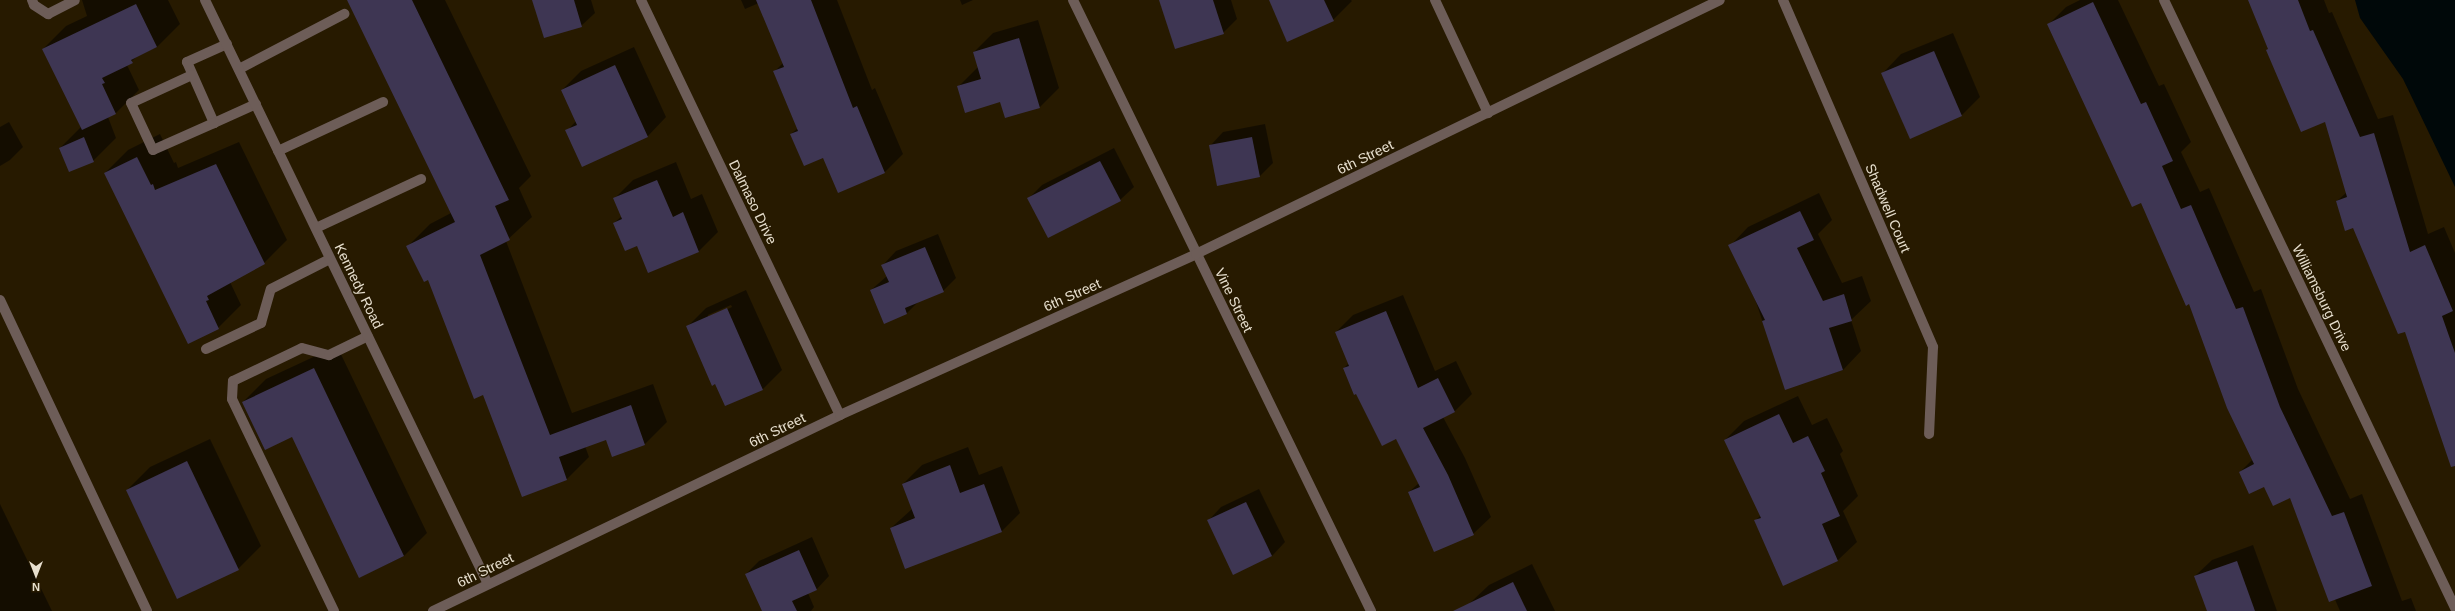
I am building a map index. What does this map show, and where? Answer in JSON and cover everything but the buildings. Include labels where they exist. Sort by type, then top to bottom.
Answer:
[{"type":"street","points":[[33,2],[48,14],[75,0]]},
{"type":"street","name":"Kennedy Road","points":[[205,0],[488,584]]},
{"type":"street","name":"Dalmaso Drive","points":[[641,0],[840,416]]},
{"type":"street","name":"Vine Street","points":[[1073,0],[1371,611]]},
{"type":"street","points":[[1435,0],[1488,113]]},
{"type":"street","name":"6th Street","points":[[433,611],[840,416],[1196,254],[1720,0]]},
{"type":"street","name":"Shadwell Court","points":[[1783,0],[1934,347],[1929,434]]},
{"type":"street","name":"Williamsburg Drive","points":[[2164,0],[2455,608]]},
{"type":"street","points":[[239,69],[344,14]]},
{"type":"street","points":[[214,123],[187,62],[227,44]]},
{"type":"street","points":[[192,75],[131,103],[153,150],[256,104]]},
{"type":"street","points":[[278,151],[382,102]]},
{"type":"street","points":[[316,228],[421,179]]},
{"type":"street","points":[[206,349],[262,324],[271,289],[330,259]]},
{"type":"street","points":[[0,300],[147,611]]},
{"type":"street","points":[[334,611],[232,399],[233,381],[302,348],[329,355],[368,336]]},
{"type":"shaded area","points":[[2355,0],[2455,0],[2455,187],[2403,79],[2360,18]]}]
